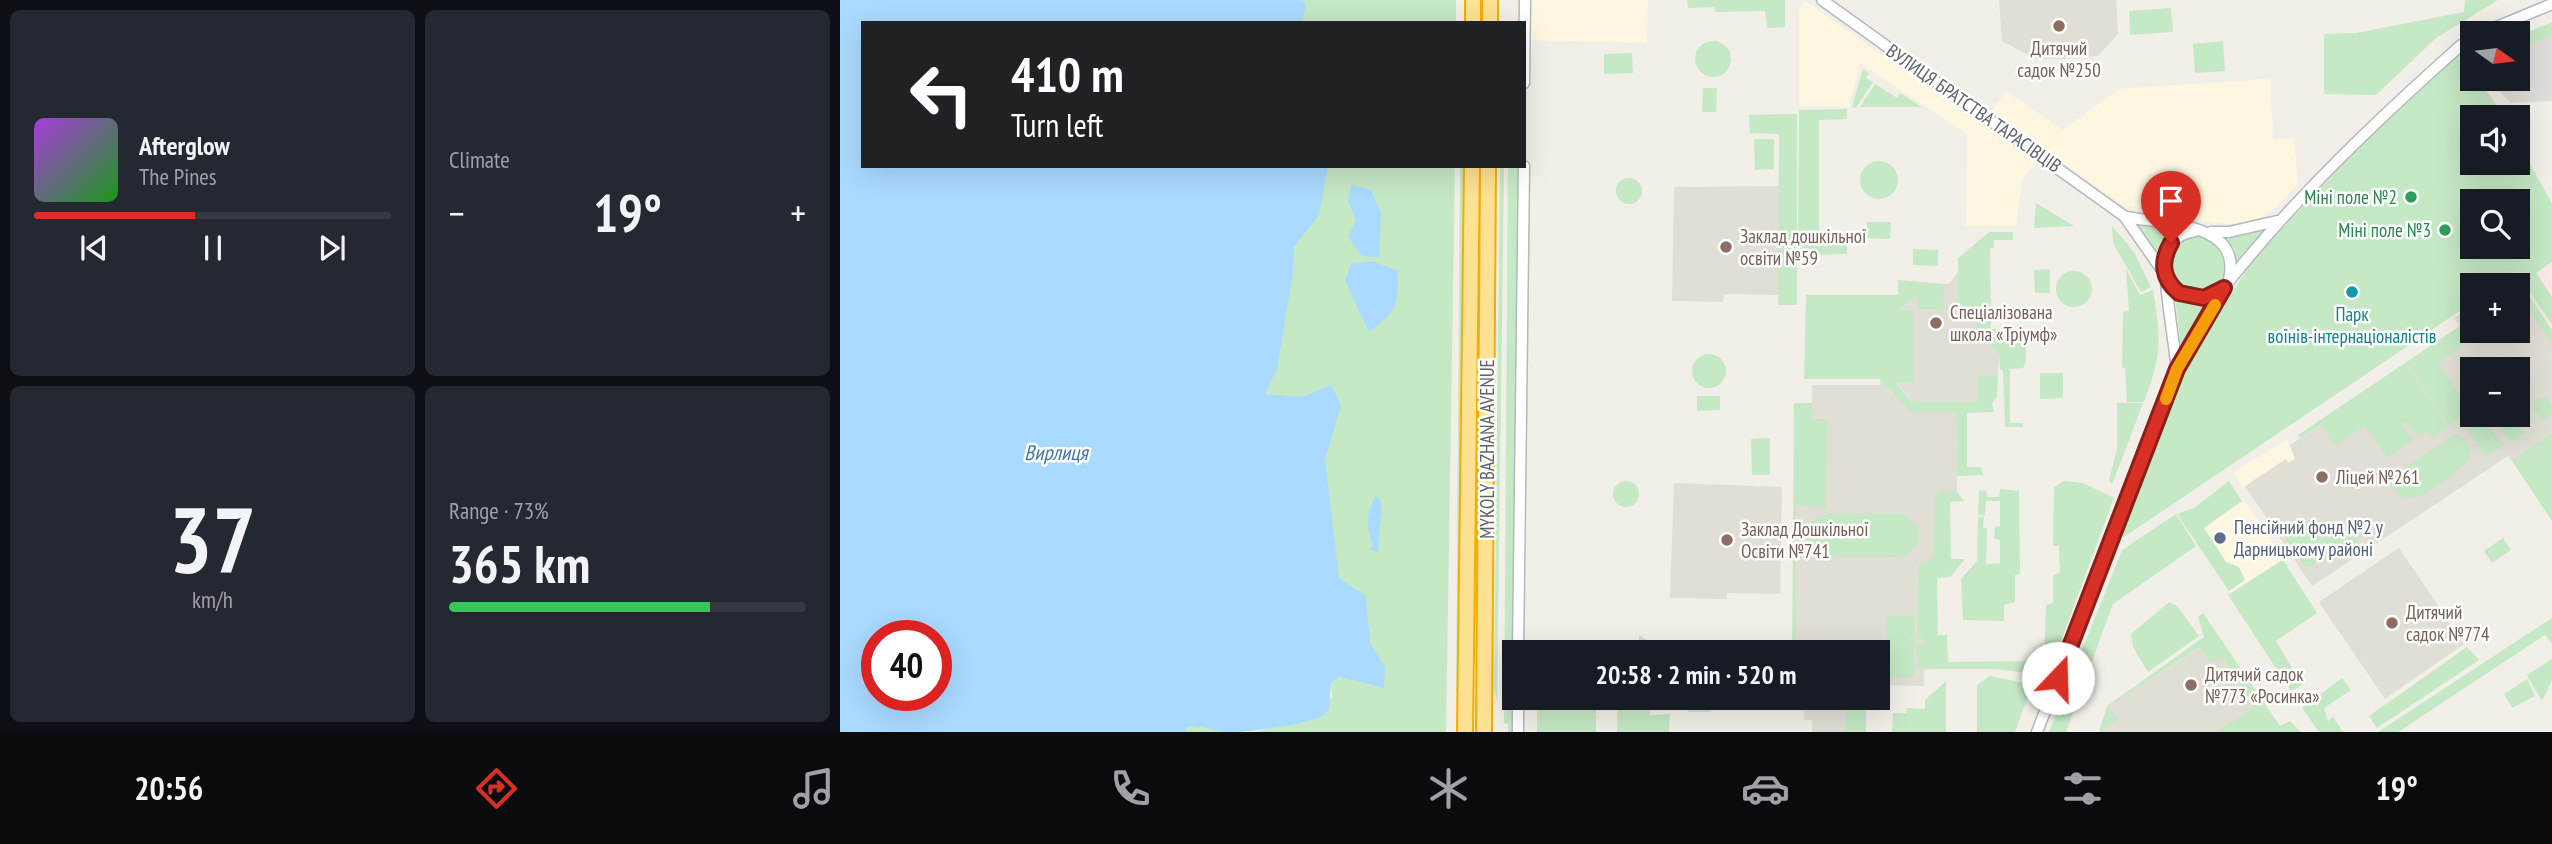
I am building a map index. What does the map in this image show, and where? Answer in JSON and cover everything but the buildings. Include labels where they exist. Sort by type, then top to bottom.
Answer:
[{"type":"highway","points":[[1473,0],[1473,21]]},
{"type":"highway","points":[[1490,0],[1490,21]]},
{"type":"highway","name":"MYKOLY BAZHANA AVENUE","points":[[1465,732],[1472,168]]},
{"type":"highway","name":"MYKOLY BAZHANA AVENUE","points":[[1484,732],[1487,694],[1488,168]]},
{"type":"street","points":[[1525,0],[1525,21]]},
{"type":"street","name":"ВУЛИЦЯ БРАТСТВА ТАРАСІВЦІВ","points":[[1822,0],[2126,216],[2166,277]]},
{"type":"street","points":[[2511,21],[2552,4]]},
{"type":"street","points":[[2166,277],[2179,293],[2196,299],[2213,296],[2277,221],[2381,117],[2460,49]]},
{"type":"street","name":"MYKOLY BAZHANA AVENUE","points":[[1518,640],[1524,168]]},
{"type":"street","name":"ВУЛИЦЯ БРАТСТВА ТАРАСІВЦІВ","points":[[2126,216],[2202,231]]},
{"type":"street","points":[[2177,369],[2164,261],[2171,243],[2188,232],[2229,232],[2277,221]]},
{"type":"street","points":[[2037,732],[2177,369],[2226,284],[2232,267],[2228,249],[2202,231]]},
{"type":"street","points":[[1518,710],[1518,732]]},
{"type":"shaded area","points":[[1528,0],[1648,0],[1647,43],[1528,40]]},
{"type":"shaded area","points":[[1804,0],[2035,163],[2022,180],[2016,226],[1966,226],[1967,134],[1860,63],[1849,107],[1799,106],[1799,11]]},
{"type":"shaded area","name":"Дитячий садок №250","points":[[1999,0],[2116,0],[2118,34],[2098,56],[2038,60],[2002,41]]},
{"type":"shaded area","points":[[2552,30],[2552,101],[2511,103],[2499,91],[2530,91],[2530,38]]},
{"type":"shaded area","points":[[2270,79],[2273,139],[2294,138],[2298,184],[2275,208],[2261,217],[2243,222],[2226,224],[2130,206],[2128,209],[1991,112],[2006,91],[2063,130],[2119,89]]},
{"type":"shaded area","name":"Заклад дошкільної освіти №59","points":[[1779,186],[1778,295],[1724,294],[1723,302],[1672,301],[1674,187]]},
{"type":"shaded area","points":[[2552,255],[2552,330],[2530,296],[2530,273],[2520,273]]},
{"type":"shaded area","name":"Спеціалізована школа «Тріумф»","points":[[1968,259],[1976,259],[1977,333],[1999,353],[1997,397],[1978,403],[1912,401],[1896,382],[1896,312],[1933,284],[1949,284]]},
{"type":"shaded area","name":"Ліцей №261","points":[[2530,301],[2552,334],[2552,437],[2514,463],[2508,456],[2312,586],[2245,486],[2286,459],[2288,463],[2295,459],[2290,445],[2430,354],[2460,329],[2460,343],[2530,343]]},
{"type":"shaded area","name":"Ліцей №261","points":[[2460,314],[2460,327],[2454,318]]},
{"type":"shaded area","points":[[1812,385],[1887,385],[1910,412],[1956,412],[1957,492],[1940,492],[1940,559],[1930,566],[1933,669],[1924,670],[1924,686],[1890,685],[1890,640],[1796,640],[1796,505],[1802,504],[1798,419],[1812,419]]},
{"type":"shaded area","points":[[2287,439],[2295,459],[2288,463],[2285,459],[2243,488],[2234,472]]},
{"type":"shaded area","name":"Заклад Дошкільної Освіти №741","points":[[1674,483],[1782,487],[1780,594],[1727,593],[1727,599],[1670,598]]},
{"type":"shaded area","points":[[2243,498],[2283,559],[2231,592],[2191,534]]},
{"type":"shaded area","name":"Дитячий садок №774","points":[[2399,548],[2464,644],[2385,699],[2319,602]]},
{"type":"shaded area","name":"Дитячий садок №773 «Росинка»","points":[[2201,647],[2222,657],[2254,707],[2216,732],[2103,732],[2102,729],[2116,720],[2108,706]]},
{"type":"shaded area","points":[[1804,710],[1846,710],[1846,732],[1812,732],[1812,720],[1804,720]]},
{"type":"green space","points":[[1295,0],[1456,0],[1456,21],[1297,21]]},
{"type":"green space","points":[[1687,0],[1785,0],[1785,27],[1767,28],[1765,11],[1715,12],[1714,7],[1688,8]]},
{"type":"green space","points":[[2465,0],[2498,0],[2436,38],[2376,95],[2324,94],[2324,34],[2356,33],[2464,12]]},
{"type":"green space","points":[[2171,8],[2173,32],[2130,35],[2129,11]]},
{"type":"green space","points":[[2552,22],[2552,36],[2530,44],[2530,31]]},
{"type":"green space","points":[[1713,41],[1725,47],[1731,59],[1725,71],[1713,77],[1701,71],[1695,59],[1701,47]]},
{"type":"green space","points":[[2223,41],[2225,71],[2195,73],[2193,44]]},
{"type":"green space","points":[[1632,53],[1633,73],[1604,74],[1604,54]]},
{"type":"green space","name":"Парк воїнів-інтернаціоналістів","points":[[2460,54],[2460,91],[2487,91],[2496,105],[2460,105],[2460,175],[2530,175],[2530,163],[2552,204],[2552,262],[2536,273],[2552,297],[2552,324],[2530,293],[2530,273],[2460,273],[2460,311],[2124,537],[2121,535],[2186,367],[2252,261],[2361,145]]},
{"type":"green space","points":[[1863,69],[1869,73],[1866,78],[1873,82],[1856,108],[1852,107]]},
{"type":"green space","points":[[1875,84],[1897,98],[1900,93],[1922,107],[1860,107]]},
{"type":"green space","points":[[1703,88],[1717,88],[1716,112],[1702,112]]},
{"type":"green space","points":[[1847,109],[1847,119],[1819,120],[1819,242],[1847,242],[1847,254],[1798,255],[1799,110]]},
{"type":"green space","points":[[1797,114],[1797,305],[1778,305],[1779,134],[1750,133],[1749,115]]},
{"type":"green space","points":[[1754,139],[1774,139],[1774,169],[1755,170]]},
{"type":"green space","points":[[1879,161],[1892,167],[1898,180],[1892,193],[1879,199],[1866,193],[1860,180],[1866,167]]},
{"type":"green space","points":[[1324,168],[1455,168],[1446,732],[1256,732],[1297,722],[1332,698],[1331,683],[1339,677],[1383,688],[1337,672],[1242,732],[1185,732],[1302,397],[1274,398],[1265,394],[1290,248]]},
{"type":"green space","points":[[1460,168],[1465,168],[1459,683],[1456,694]]},
{"type":"green space","points":[[1500,168],[1504,168],[1497,701],[1494,689]]},
{"type":"green space","points":[[1508,168],[1519,168],[1516,640],[1505,640]]},
{"type":"green space","points":[[1629,178],[1638,182],[1642,191],[1638,200],[1629,204],[1620,200],[1616,191],[1620,182]]},
{"type":"green space","points":[[2036,203],[2074,226],[2034,228]]},
{"type":"green space","points":[[1867,222],[1891,222],[1890,239],[1867,238]]},
{"type":"green space","points":[[2134,223],[2181,231],[2163,247],[2159,258]]},
{"type":"green space","points":[[2112,226],[2134,252],[2151,287],[2141,292],[2113,243]]},
{"type":"green space","points":[[2266,228],[2236,263],[2235,250],[2225,237]]},
{"type":"green space","points":[[1989,232],[2013,232],[2013,240],[1994,240],[1994,248],[1990,248],[1991,329],[2001,329],[2002,335],[2026,334],[2026,361],[2023,368],[2010,369],[2010,423],[2023,423],[2022,427],[2005,427],[2003,371],[2000,369],[1999,353],[1977,333],[1976,309],[1958,309],[1958,258]]},
{"type":"green space","points":[[2198,236],[2219,244],[2227,265],[2219,286],[2198,294],[2177,286],[2169,265],[2177,244]]},
{"type":"green space","points":[[1913,249],[1938,250],[1938,266],[1913,265]]},
{"type":"green space","points":[[2050,269],[2050,293],[2035,293],[2034,270]]},
{"type":"green space","points":[[2126,269],[2140,295],[2153,290],[2156,307],[2157,359],[2144,402],[2127,402],[2125,368],[2122,367],[2123,312],[2129,311]]},
{"type":"green space","points":[[2074,271],[2086,277],[2092,289],[2086,301],[2074,307],[2062,301],[2056,289],[2062,277]]},
{"type":"green space","points":[[1898,280],[1944,284],[1943,309],[1918,309],[1917,296],[1897,311],[1914,311],[1914,382],[1896,383],[1911,401],[1978,402],[1978,376],[1997,376],[1997,397],[1992,403],[1994,412],[1967,413],[1967,467],[1981,467],[1983,475],[1957,476],[1956,412],[1910,412],[1887,386],[1881,386],[1880,379],[1804,379],[1806,295],[1898,295]]},
{"type":"green space","points":[[2175,296],[2189,304],[2212,300],[2181,348]]},
{"type":"green space","points":[[2530,296],[2552,330],[2552,345],[2530,311]]},
{"type":"green space","points":[[2460,326],[2460,343],[2466,343],[2438,363],[2460,396],[2460,418],[2449,426],[2411,368],[2423,360],[2409,368],[2448,427],[2431,438],[2427,431],[2418,437],[2407,422],[2403,425],[2413,440],[2387,458],[2365,426],[2335,446],[2321,425],[2300,438],[2298,435]]},
{"type":"green space","points":[[1709,354],[1721,359],[1726,371],[1721,383],[1709,388],[1697,383],[1692,371],[1697,359]]},
{"type":"green space","points":[[2040,373],[2063,373],[2063,398],[2040,399]]},
{"type":"green space","points":[[2545,395],[2552,407],[2552,414],[2542,421],[2531,404]]},
{"type":"green space","points":[[1697,396],[1720,396],[1720,410],[1697,411]]},
{"type":"green space","points":[[1794,403],[1812,403],[1812,419],[1827,419],[1826,508],[1796,505],[1796,640],[1792,640]]},
{"type":"green space","points":[[2117,403],[2143,403],[2112,485],[2109,480],[2117,449]]},
{"type":"green space","points":[[2466,427],[2489,427],[2505,445],[2486,456]]},
{"type":"green space","points":[[2499,427],[2522,427],[2525,432],[2517,439],[2509,441]]},
{"type":"green space","points":[[2552,433],[2552,521],[2512,461]]},
{"type":"green space","points":[[2455,434],[2462,437],[2471,448],[2468,462],[2430,491],[2409,498],[2400,495],[2394,487],[2400,471]]},
{"type":"green space","points":[[1770,438],[1770,475],[1752,475],[1751,439]]},
{"type":"green space","points":[[1626,481],[1635,485],[1639,494],[1635,503],[1626,507],[1617,503],[1613,494],[1617,485]]},
{"type":"green space","points":[[2064,481],[2083,483],[2114,498],[2050,670],[2044,668],[2046,605],[2053,603],[2053,575],[2060,573],[2059,546],[2053,546],[2054,487]]},
{"type":"green space","points":[[2229,481],[2242,501],[2204,528],[2226,562],[2239,567],[2245,580],[2229,591],[2177,514],[2194,508]]},
{"type":"green space","points":[[2000,489],[2019,491],[2020,574],[2015,575],[2015,602],[2004,605],[2004,621],[1963,620],[1961,579],[1977,561],[1978,517],[1984,517],[1983,528],[1987,528],[1986,564],[2000,563],[2000,540],[1994,539],[1995,527],[2000,526],[2000,501],[1986,501],[1985,516],[1978,515],[1979,490],[1986,491],[1987,497],[1999,497]]},
{"type":"green space","points":[[1940,492],[1957,492],[1964,501],[1950,502],[1951,559],[1965,559],[1950,577],[1937,578],[1938,635],[1947,635],[1948,662],[2036,661],[2036,674],[1995,669],[1917,669],[1916,646],[1925,645],[1922,639],[1917,638],[1919,564],[1928,562],[1934,553],[1935,498]]},
{"type":"green space","points":[[1829,513],[1903,514],[1919,527],[1918,541],[1904,557],[1821,556],[1811,550],[1808,531],[1812,521]]},
{"type":"green space","points":[[2176,514],[2196,546],[2113,604],[2066,732],[2049,732],[2122,550]]},
{"type":"green space","points":[[2304,520],[2321,541],[2346,525],[2359,545],[2345,554],[2338,546],[2307,569],[2283,534]]},
{"type":"green space","points":[[1755,524],[1774,525],[1774,538],[1754,539]]},
{"type":"green space","points":[[2503,538],[2511,550],[2492,563],[2484,551]]},
{"type":"green space","points":[[2283,560],[2317,613],[2276,641],[2302,685],[2291,691],[2228,595]]},
{"type":"green space","points":[[2169,602],[2177,606],[2199,636],[2148,672],[2133,647],[2131,634]]},
{"type":"green space","points":[[2203,613],[2280,726],[2290,721],[2301,732],[2216,732],[2254,707],[2222,657],[2211,664],[2200,647],[2109,706],[2117,720],[2102,729],[2103,732],[2099,732],[2107,706],[2204,637],[2198,617]]},
{"type":"green space","points":[[1887,616],[1915,616],[1914,677],[1890,678],[1890,640],[1887,640]]},
{"type":"green space","points":[[2552,618],[2552,644],[2545,635],[2398,732],[2378,732]]},
{"type":"green space","points":[[2467,647],[2479,660],[2377,728],[2369,716]]},
{"type":"green space","points":[[2552,659],[2552,680],[2542,701],[2527,675]]},
{"type":"green space","points":[[1990,676],[2032,685],[2015,732],[1977,732],[1977,685]]},
{"type":"green space","points":[[2342,678],[2351,690],[2324,708],[2328,721],[2333,717],[2343,732],[2319,732],[2302,708]]},
{"type":"green space","points":[[2527,679],[2535,696],[2512,708],[2504,694]]},
{"type":"green space","points":[[1946,681],[1946,732],[1892,732],[1893,713],[1906,713],[1907,708],[1925,709],[1925,700]]},
{"type":"green space","points":[[1504,710],[1515,710],[1515,732],[1508,732],[1508,724],[1504,723]]},
{"type":"green space","points":[[1537,710],[1596,710],[1596,732],[1537,732]]},
{"type":"green space","points":[[1618,710],[1650,710],[1650,715],[1670,714],[1669,732],[1617,732]]},
{"type":"green space","points":[[1688,710],[1711,710],[1711,712]]},
{"type":"green space","points":[[1846,710],[1866,710],[1866,732],[1846,732]]},
{"type":"water","name":"Вирлиця","points":[[840,0],[1302,0],[1306,5],[1302,21],[861,21],[861,168],[1328,168],[1319,215],[1294,247],[1293,272],[1277,369],[1265,394],[1302,397],[1331,385],[1341,405],[1325,460],[1339,578],[1366,596],[1370,643],[1385,667],[1384,688],[1339,677],[1331,683],[1329,709],[1315,719],[1249,731],[1227,732],[1188,726],[1185,732],[840,732]]},
{"type":"water","points":[[1351,185],[1371,190],[1381,213],[1379,257],[1362,256],[1348,237],[1356,220],[1348,201]]},
{"type":"water","points":[[1372,261],[1397,270],[1398,291],[1391,313],[1369,332],[1345,281],[1351,264]]},
{"type":"water","points":[[1376,496],[1382,502],[1378,552],[1370,550],[1373,544],[1368,526],[1370,507]]},
{"type":"slow traffic","points":[[2166,399],[2177,369],[2215,305]]},
{"type":"place","name":"Дитячий садок №250","points":[[2059,26]]},
{"type":"place","name":"Міні поле №2","points":[[2411,197]]},
{"type":"place","name":"Міні поле №3","points":[[2445,230]]},
{"type":"place","name":"Заклад дошкільної освіти №59","points":[[1726,247]]},
{"type":"place","name":"Парк воїнів-інтернаціоналістів","points":[[2352,292]]},
{"type":"place","name":"Спеціалізована школа «Тріумф»","points":[[1936,323]]},
{"type":"place","name":"Ліцей №261","points":[[2322,477]]},
{"type":"place","name":"Пенсійний фонд №2 у Дарницькому районі","points":[[2220,538]]},
{"type":"place","name":"Заклад Дошкільної Освіти №741","points":[[1727,540]]},
{"type":"place","name":"Дитячий садок №774","points":[[2392,623]]},
{"type":"place","name":"Дитячий садок №773 «Росинка»","points":[[2191,685]]},
{"type":"route","points":[[2058,678],[2177,369],[2224,288],[2213,296],[2196,299],[2172,288],[2164,273],[2166,251],[2171,243]]}]
